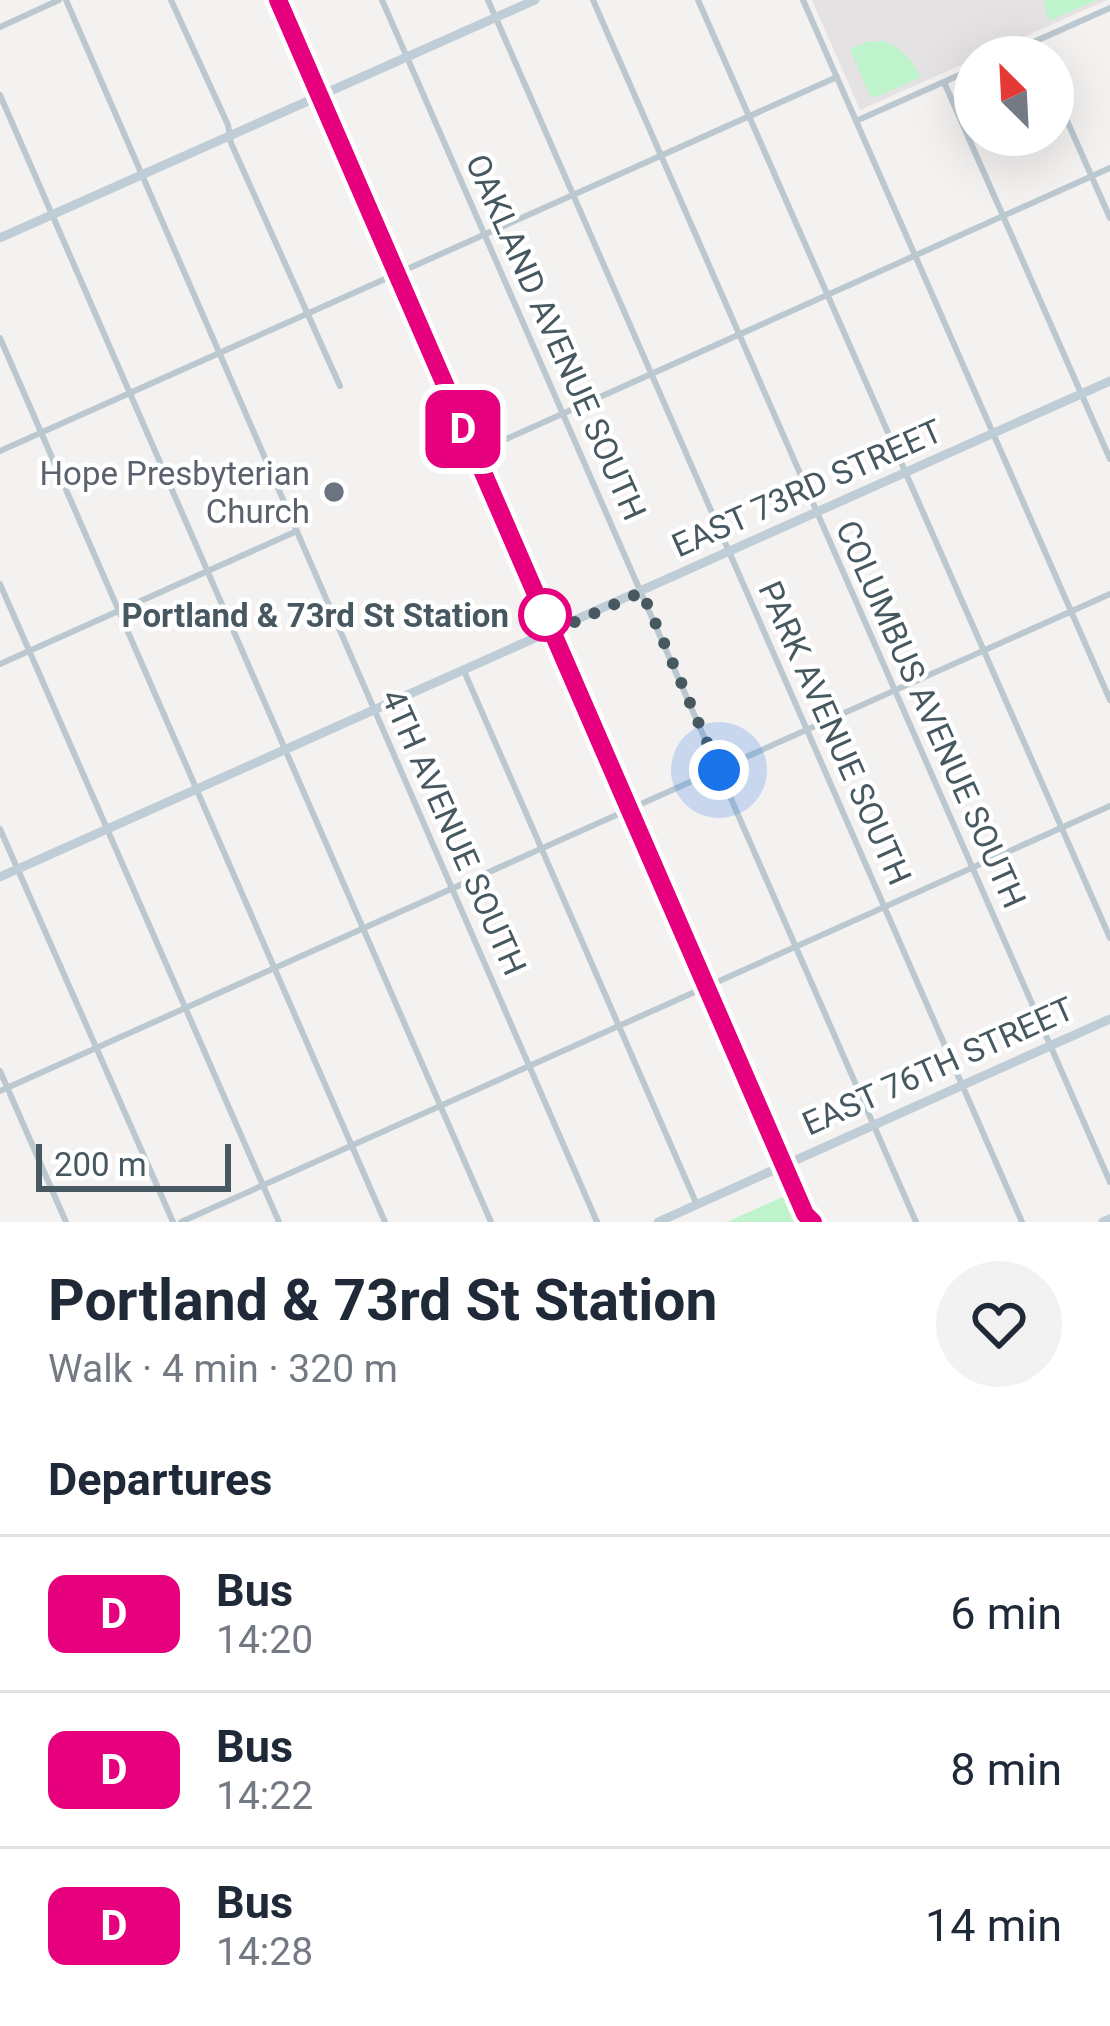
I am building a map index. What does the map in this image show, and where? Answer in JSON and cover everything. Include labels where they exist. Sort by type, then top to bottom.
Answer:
[{"type":"street","points":[[0,26],[63,0]]},
{"type":"street","name":"4TH AVENUE SOUTH","points":[[63,0],[597,1222]]},
{"type":"street","points":[[172,0],[340,386]]},
{"type":"street","points":[[278,0],[807,1219]]},
{"type":"street","name":"OAKLAND AVENUE SOUTH","points":[[382,0],[916,1222]]},
{"type":"street","name":"PARK AVENUE SOUTH","points":[[488,0],[1022,1222]]},
{"type":"street","points":[[0,238],[535,0]]},
{"type":"street","name":"COLUMBUS AVENUE SOUTH","points":[[593,0],[1110,1182]]},
{"type":"street","points":[[698,0],[1110,938]]},
{"type":"street","points":[[803,0],[1110,700]]},
{"type":"street","points":[[1048,36],[1110,8]]},
{"type":"street","points":[[0,451],[837,77]]},
{"type":"street","points":[[856,121],[954,77]]},
{"type":"street","points":[[944,82],[1110,459]]},
{"type":"street","points":[[0,94],[490,1222]]},
{"type":"street","points":[[1074,135],[1110,218]]},
{"type":"street","points":[[473,454],[1110,168]]},
{"type":"street","points":[[0,338],[385,1222]]},
{"type":"street","name":"EAST 73RD STREET","points":[[0,878],[1110,381]]},
{"type":"street","points":[[0,664],[297,532]]},
{"type":"street","points":[[0,584],[279,1222]]},
{"type":"street","points":[[4,1089],[1110,594]]},
{"type":"street","points":[[464,671],[697,1205]]},
{"type":"street","points":[[0,829],[177,1222],[1110,806]]},
{"type":"street","name":"EAST 76TH STREET","points":[[658,1222],[1110,1019]]},
{"type":"street","points":[[0,1071],[66,1222]]},
{"type":"shaded area","points":[[812,0],[1107,0],[1026,36],[954,36],[954,68],[860,110]]},
{"type":"green space","points":[[1043,0],[1097,0],[1049,21]]},
{"type":"green space","points":[[884,41],[906,55],[921,77],[870,96],[850,49]]},
{"type":"green space","points":[[787,1195],[800,1222],[727,1222]]},
{"type":"bus line","name":"D","points":[[278,0],[628,811],[805,1214],[813,1222]]},
{"type":"place","name":"Hope Presbyterian Church","points":[[334,492]]},
{"type":"place","name":"Portland & 73rd St Station","points":[[545,615]]},
{"type":"route","points":[[545,615],[552,632],[642,592],[719,770]]}]
